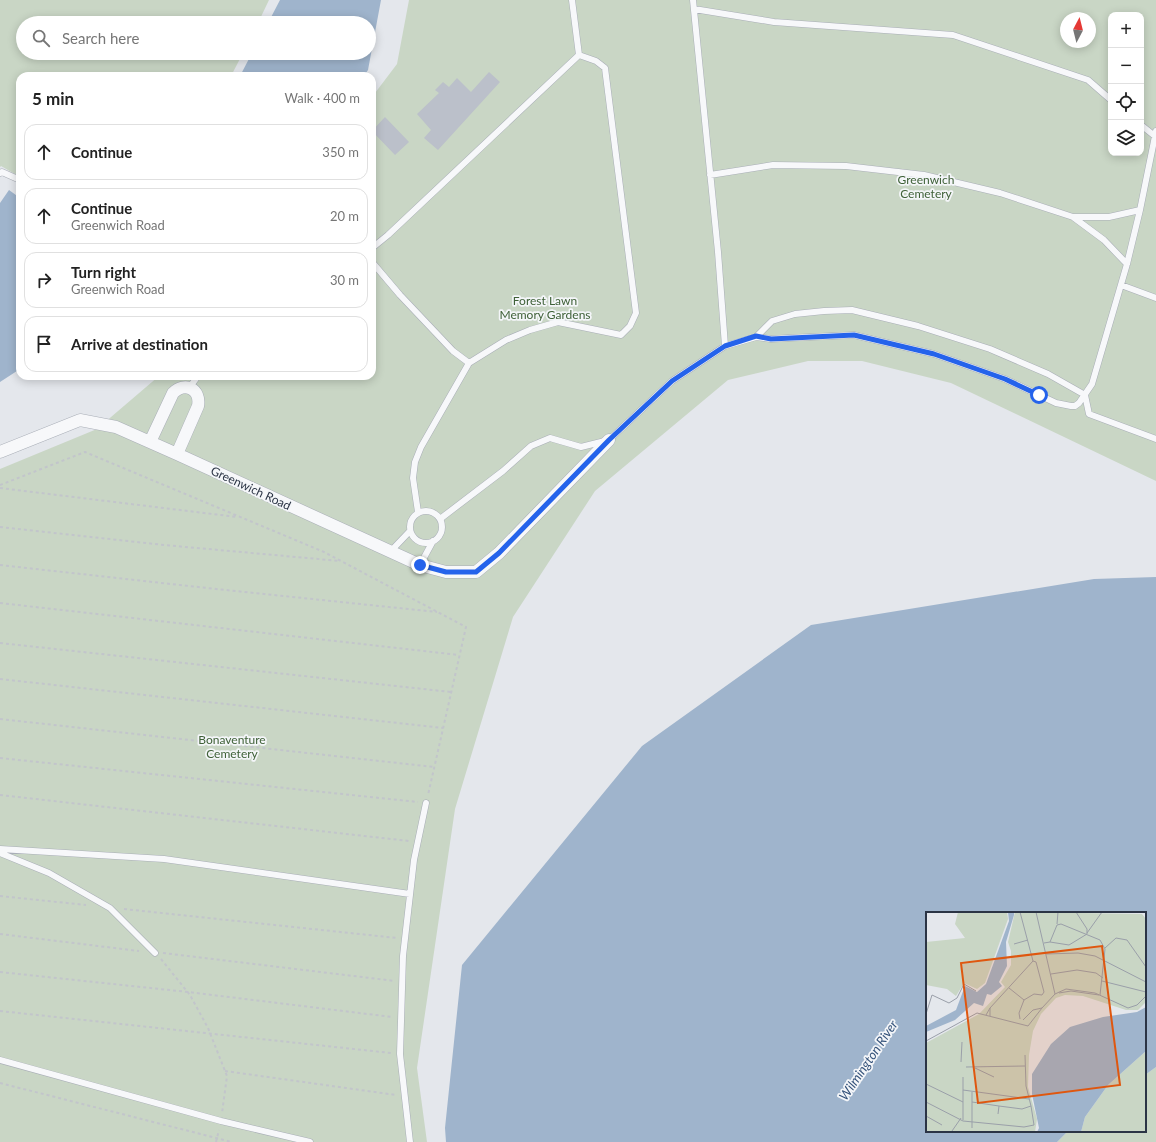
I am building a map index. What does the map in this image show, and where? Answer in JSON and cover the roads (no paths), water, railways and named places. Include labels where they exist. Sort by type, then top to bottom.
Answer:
[{"type":"street","points":[[150,442],[173,393],[180,388],[189,388],[196,393],[199,401],[177,454]]},
{"type":"street","name":"Greenwich Road","points":[[0,452],[80,420],[116,427],[420,565],[446,572],[476,572],[499,553],[609,440]]},
{"type":"lane","points":[[572,0],[579,55]]},
{"type":"lane","points":[[693,0],[718,252],[725,346]]},
{"type":"lane","points":[[694,9],[774,22],[952,35],[1088,80],[1108,97]]},
{"type":"lane","points":[[376,245],[579,55]]},
{"type":"lane","points":[[418,512],[413,478],[415,462],[421,447],[469,362],[506,340],[530,330],[558,322],[620,335],[630,326],[636,313],[604,68],[596,61],[579,55]]},
{"type":"lane","points":[[756,336],[771,339],[854,335],[934,354],[1005,379],[1056,403],[1075,406],[1079,403],[1092,384],[1121,285],[1140,210],[1156,135],[1144,127]]},
{"type":"lane","points":[[710,175],[773,165],[846,166],[924,175],[1000,194],[1073,217],[1110,217],[1140,210]]},
{"type":"lane","points":[[0,174],[2,172],[16,178]]},
{"type":"lane","points":[[1073,217],[1104,240],[1126,264]]},
{"type":"lane","points":[[376,267],[400,295],[453,351],[469,362]]},
{"type":"lane","points":[[1121,285],[1156,298]]},
{"type":"lane","points":[[440,519],[503,471],[531,446],[550,438],[581,447],[609,440],[672,381],[725,346],[756,336],[772,321],[796,314],[852,310],[918,326],[990,349],[1048,374],[1085,395],[1089,414],[1156,439]]},
{"type":"lane","points":[[189,388],[195,380]]},
{"type":"lane","points":[[420,565],[433,541],[442,530],[442,524],[437,515],[429,511],[418,512],[411,520],[410,531],[420,542],[433,541]]},
{"type":"lane","points":[[390,552],[410,531]]},
{"type":"lane","points":[[410,1142],[400,1054],[402,956],[414,860],[426,803]]},
{"type":"lane","points":[[0,848],[164,859],[410,894]]},
{"type":"lane","points":[[0,853],[49,873],[110,908],[156,953]]},
{"type":"lane","points":[[0,1060],[221,1122],[310,1142]]},
{"type":"water","points":[[280,0],[381,0],[376,27],[376,16],[272,16]]},
{"type":"water","points":[[248,60],[370,60],[367,72],[242,72]]},
{"type":"water","points":[[9,190],[16,195],[16,372],[0,382],[0,203]]},
{"type":"water","name":"Wilmington River","points":[[1156,577],[1156,1067],[1146,1074],[1146,912],[926,912],[926,1132],[1067,1132],[1057,1142],[446,1142],[445,1128],[462,965],[642,746],[811,625],[1094,579]]},
{"type":"park label","name":"Greenwich Cemetery","points":[[926,186]]},
{"type":"park label","name":"Forest Lawn Memory Gardens","points":[[545,307]]},
{"type":"park label","name":"Bonaventure Cemetery","points":[[232,746]]}]
